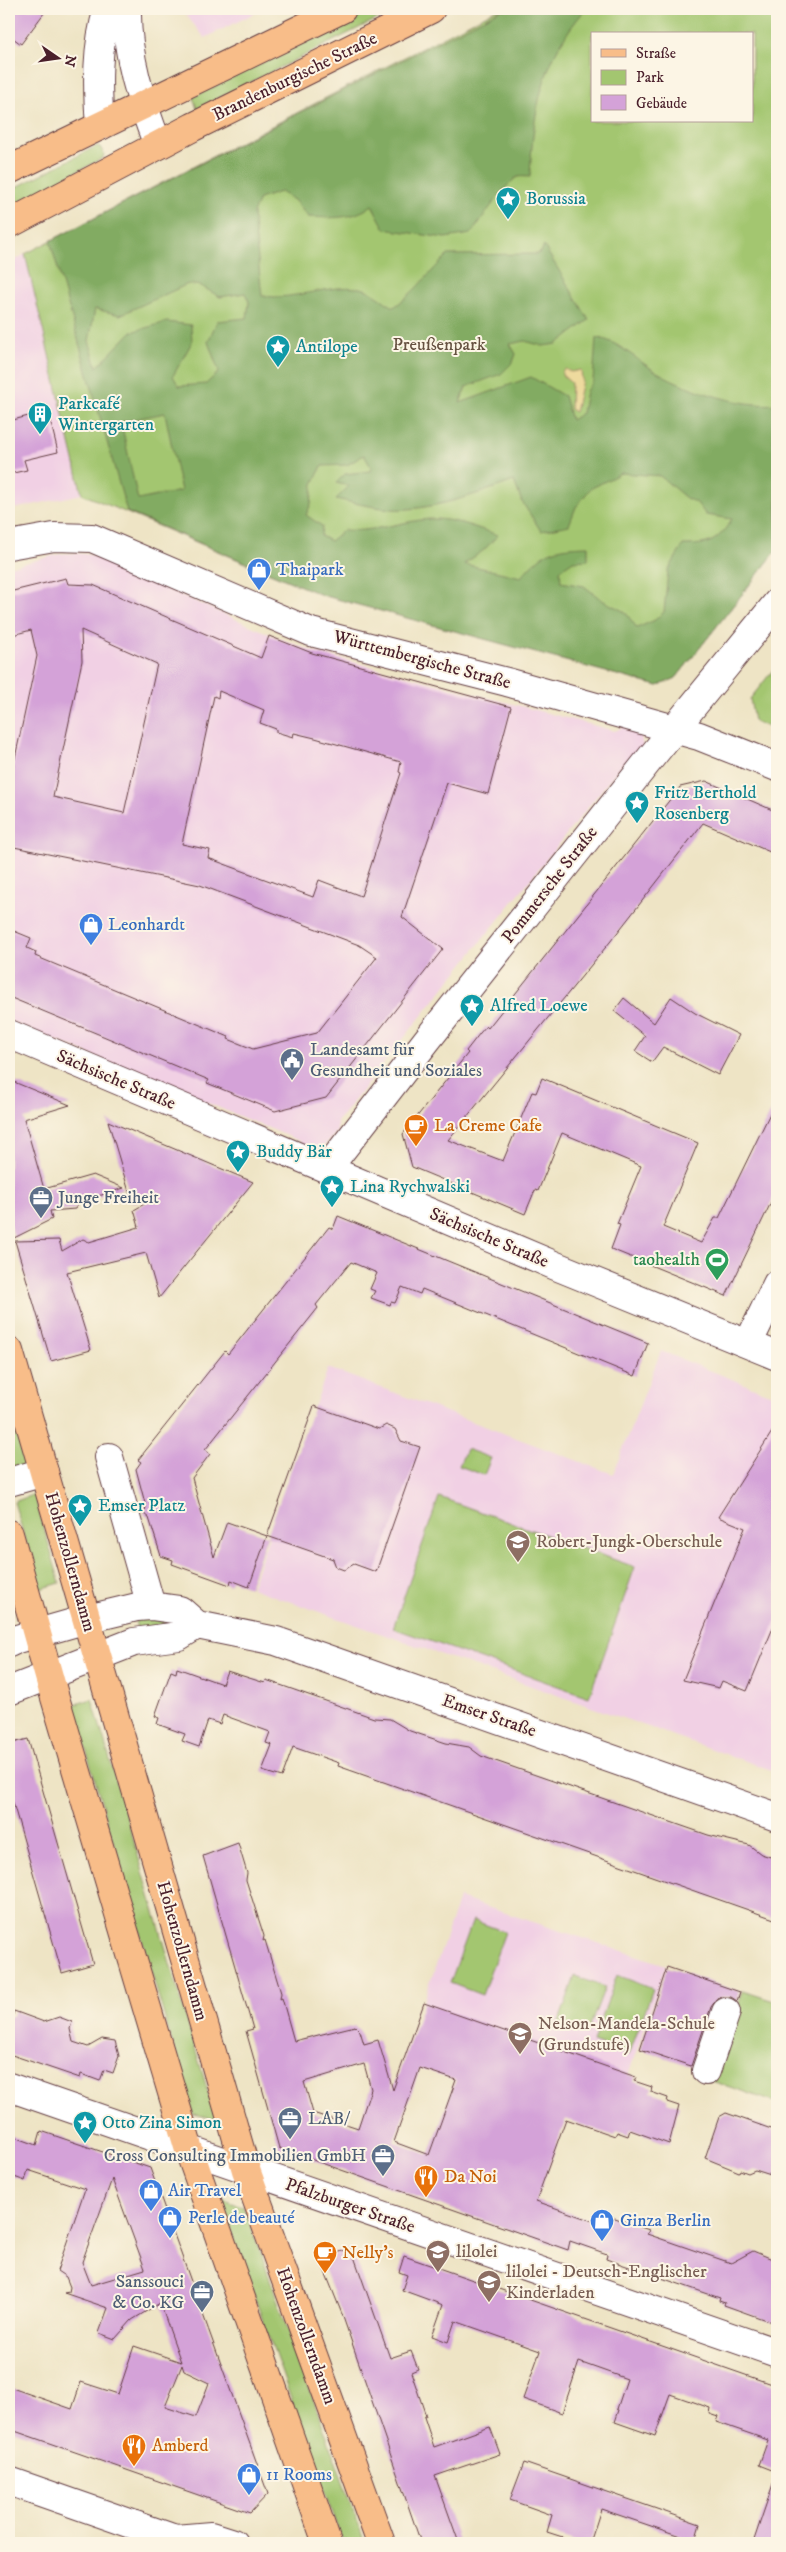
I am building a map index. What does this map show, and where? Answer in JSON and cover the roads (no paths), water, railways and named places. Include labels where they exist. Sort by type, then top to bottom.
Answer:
[{"type":"main road","points":[[9,170],[342,9]]},
{"type":"main road","name":"Brandenburgische Straße","points":[[9,224],[158,145],[431,9]]},
{"type":"main road","name":"Hohenzollerndamm","points":[[9,1351],[246,2170],[380,2543]]},
{"type":"main road","points":[[9,1534],[48,1674],[189,2150],[327,2543]]},
{"type":"street","points":[[100,126],[99,50],[108,9]]},
{"type":"street","points":[[127,9],[135,73],[142,106],[158,145]]},
{"type":"street","name":"Württembergische Straße","points":[[9,546],[48,538],[73,536],[92,538],[311,632],[507,682],[675,729],[734,749],[777,767]]},
{"type":"street","name":"Pommersche Straße","points":[[327,1170],[427,1040],[675,729],[760,643],[777,603]]},
{"type":"street","name":"Sächsische Straße","points":[[9,1034],[327,1170],[777,1356]]},
{"type":"street","points":[[748,1344],[777,1284]]},
{"type":"street","points":[[109,1457],[151,1606]]},
{"type":"street","points":[[9,1482],[44,1472]]},
{"type":"street","name":"Emser Straße","points":[[9,1643],[37,1633],[137,1607],[151,1606],[180,1610],[197,1625],[276,1641],[777,1817]]},
{"type":"street","points":[[9,1691],[48,1674],[98,1658],[134,1642],[179,1636],[197,1625]]},
{"type":"street","points":[[706,2071],[726,2012]]},
{"type":"street","name":"Pfalzburger Straße","points":[[9,2087],[777,2353]]},
{"type":"street","points":[[9,2481],[178,2541],[211,2536],[233,2543]]},
{"type":"place","name":"Borussia","points":[[508,220]]},
{"type":"place","name":"Antilope","points":[[278,368]]},
{"type":"place","name":"Parkcafé Wintergarten","points":[[40,435]]},
{"type":"place","name":"Thaipark","points":[[259,591]]},
{"type":"place","name":"Fritz Berthold Rosenberg","points":[[637,824]]},
{"type":"place","name":"Leonhardt","points":[[91,946]]},
{"type":"place","name":"Alfred Loewe","points":[[472,1027]]},
{"type":"place","name":"Landesamt für Gesundheit und Soziales","points":[[292,1081]]},
{"type":"place","name":"La Creme Cafe","points":[[416,1147]]},
{"type":"place","name":"Buddy Bär","points":[[238,1173]]},
{"type":"place","name":"Lina Rychwalski","points":[[332,1208]]},
{"type":"place","name":"Junge Freiheit","points":[[41,1219]]},
{"type":"place","name":"taohealth","points":[[717,1281]]},
{"type":"place","name":"Emser Platz","points":[[80,1527]]},
{"type":"place","name":"Robert-Jungk-Oberschule","points":[[518,1563]]},
{"type":"place","name":"Nelson-Mandela-Schule (Grundstufe)","points":[[520,2055]]},
{"type":"place","name":"LAB/","points":[[290,2140]]},
{"type":"place","name":"Otto Zina Simon","points":[[85,2144]]},
{"type":"place","name":"Cross Consulting Immobilien GmbH","points":[[383,2177]]},
{"type":"place","name":"Da Noi","points":[[426,2198]]},
{"type":"place","name":"Air Travel","points":[[151,2212]]},
{"type":"place","name":"Perle de beauté","points":[[170,2239]]},
{"type":"place","name":"Ginza Berlin","points":[[602,2242]]},
{"type":"place","name":"lilolei","points":[[438,2273]]},
{"type":"place","name":"Nelly's","points":[[325,2274]]},
{"type":"place","name":"lilolei - Deutsch-Englischer Kinderladen","points":[[489,2303]]},
{"type":"place","name":"Sanssouci & Co. KG","points":[[202,2313]]},
{"type":"place","name":"Amberd","points":[[134,2467]]},
{"type":"place","name":"11 Rooms","points":[[249,2496]]},
{"type":"park label","name":"Preußenpark","points":[[439,345]]}]
